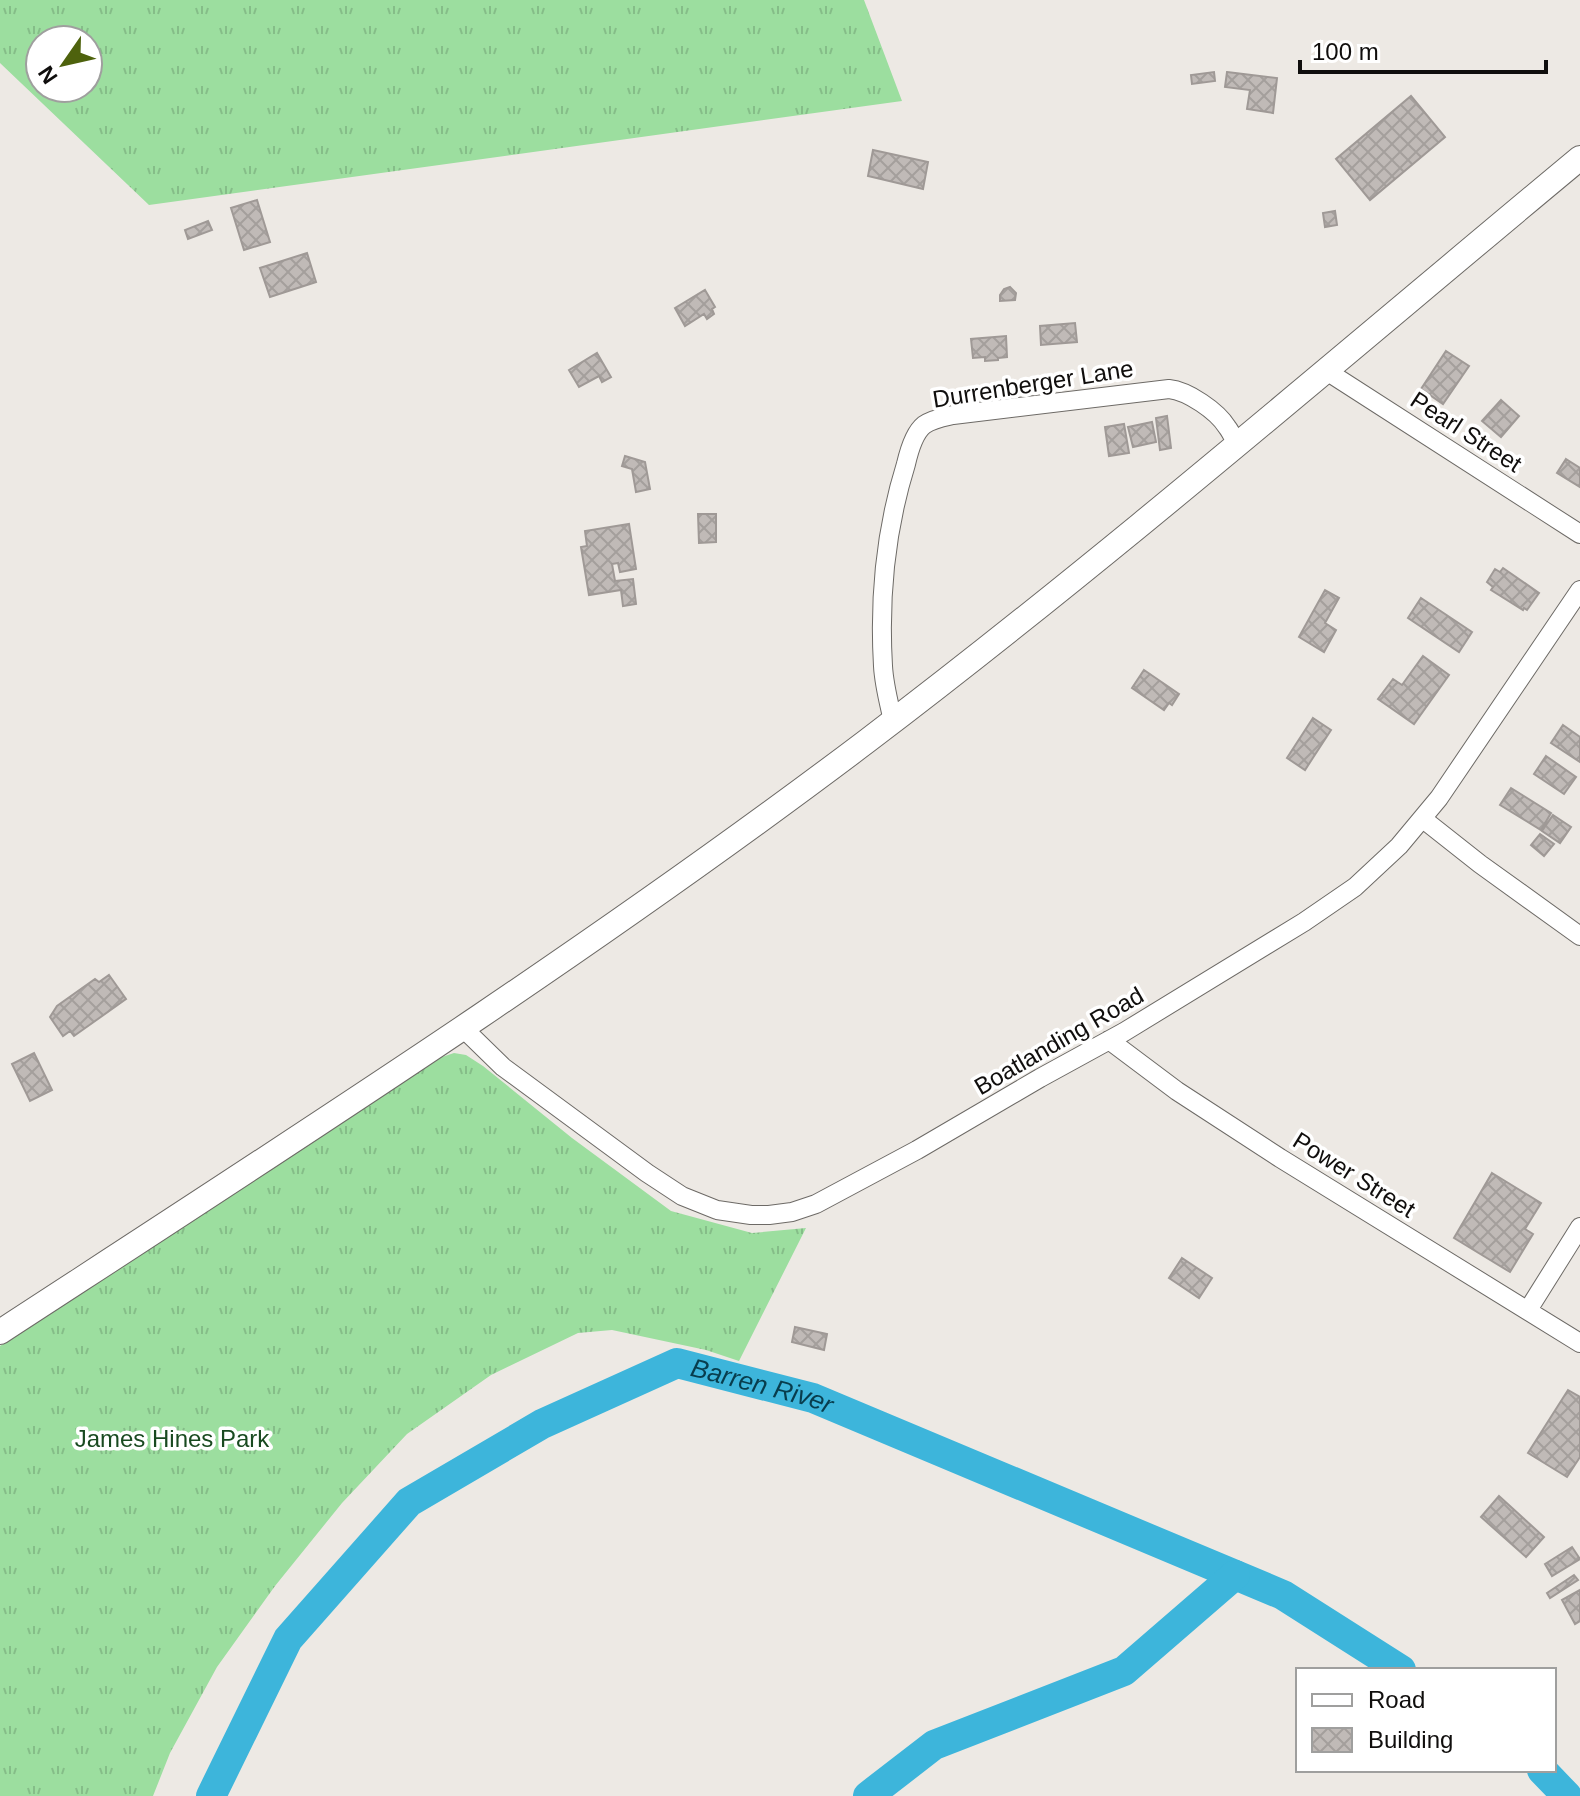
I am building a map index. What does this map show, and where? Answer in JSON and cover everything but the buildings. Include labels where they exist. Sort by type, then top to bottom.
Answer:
[{"type":"main road","points":[[0,1332],[568,957],[893,721],[1237,445],[1580,158]]},
{"type":"street","name":"Pearl Street","points":[[1325,370],[1580,534]]},
{"type":"street","name":"Durrenberger Lane","points":[[893,721],[883,668],[887,553],[903,471],[913,441],[922,426],[940,418],[969,413],[1169,389],[1186,393],[1205,407],[1226,425],[1237,445]]},
{"type":"street","name":"Boatlanding Road","points":[[463,1028],[503,1067],[664,1185],[694,1201],[717,1210],[759,1215],[792,1212],[827,1199],[1168,1006],[1330,905],[1378,867],[1439,798],[1580,590]]},
{"type":"street","points":[[1423,819],[1580,936]]},
{"type":"street","name":"Power Street","points":[[1109,1040],[1177,1091],[1280,1158],[1580,1343]]},
{"type":"street","points":[[1528,1310],[1580,1227]]},
{"type":"green space","points":[[0,0],[864,0],[902,101],[149,205],[43,104],[104,104],[104,24],[24,24],[24,86],[0,63]]},
{"type":"green space","name":"James Hines Park","points":[[454,1053],[466,1055],[483,1066],[572,1138],[671,1211],[752,1233],[806,1228],[739,1361],[706,1350],[612,1330],[578,1333],[491,1375],[407,1434],[342,1503],[275,1586],[217,1667],[170,1753],[153,1796],[0,1796],[0,1346],[442,1057]]},
{"type":"waterway","name":"Barren River","points":[[211,1796],[288,1639],[409,1502],[542,1424],[677,1363],[813,1398],[1283,1595],[1398,1668]]},
{"type":"waterway","points":[[868,1796],[934,1745],[1124,1671],[1235,1575]]},
{"type":"waterway","name":"Barren River","points":[[1544,1772],[1567,1796]]}]
